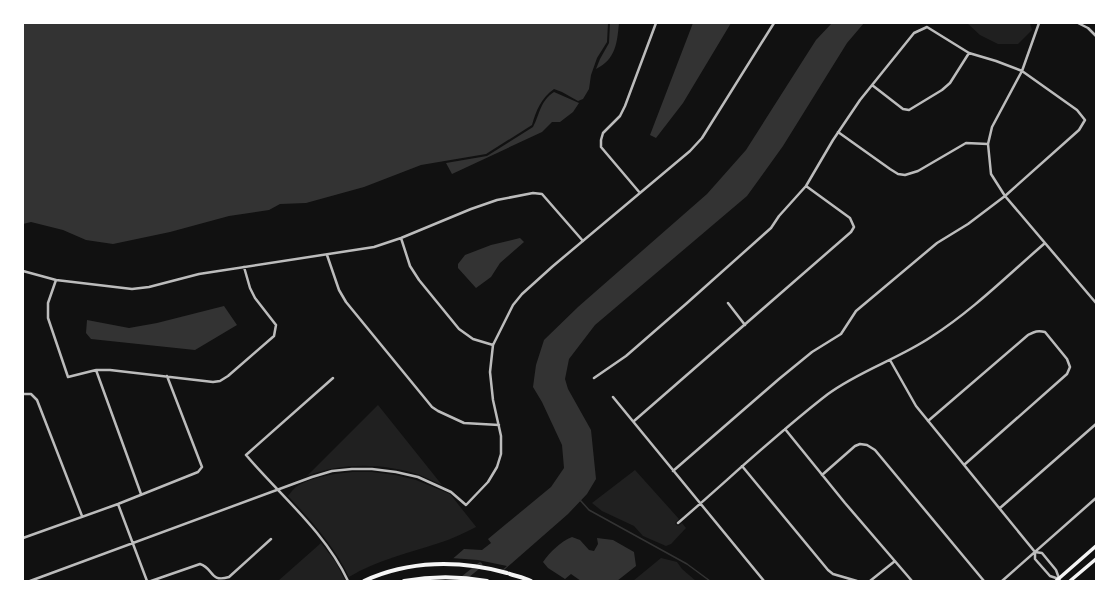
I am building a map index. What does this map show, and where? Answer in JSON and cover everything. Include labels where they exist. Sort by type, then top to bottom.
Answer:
[{"type":"main road","points":[[1058,580],[1096,546]]},
{"type":"main road","points":[[1070,581],[1096,558]]},
{"type":"main road","points":[[364,581],[396,569],[426,565],[462,565],[498,571],[531,581]]},
{"type":"main road","points":[[404,581],[430,577],[449,577],[487,581]]},
{"type":"street","points":[[640,193],[601,147],[601,140],[603,133],[620,116],[625,106],[656,23]]},
{"type":"street","points":[[30,581],[312,477],[332,471],[372,469],[418,477],[451,492],[466,505],[488,482],[497,467],[502,447],[490,377],[493,345],[506,316],[518,299],[553,266],[681,159],[702,138],[774,23]]},
{"type":"street","points":[[1039,23],[1022,71],[992,127],[988,144],[991,174],[1005,196],[1096,302]]},
{"type":"street","points":[[1078,23],[1088,28],[1096,36]]},
{"type":"street","points":[[594,378],[626,356],[771,228],[779,216],[806,186],[838,132],[872,85],[914,33],[927,27],[969,53],[1022,71],[1077,110],[1085,120],[1079,130],[1005,196],[968,224],[937,243],[856,311],[841,334],[812,352],[673,471]]},
{"type":"street","points":[[872,85],[903,109],[909,110],[942,90],[950,83],[969,53]]},
{"type":"street","points":[[838,132],[890,169],[898,174],[905,175],[918,172],[966,143],[988,144]]},
{"type":"street","points":[[634,421],[691,373],[851,232],[854,227],[850,218],[806,186]]},
{"type":"street","points":[[23,271],[56,280],[132,289],[149,288],[199,274],[374,247],[401,238],[471,209],[497,200],[538,193],[542,194],[583,241]]},
{"type":"street","points":[[401,238],[410,266],[419,280],[459,329],[473,339],[493,345]]},
{"type":"street","points":[[678,523],[742,466],[829,394],[864,372],[929,339],[953,323],[1045,243]]},
{"type":"street","points":[[328,255],[340,290],[346,302],[432,407],[464,423],[499,425]]},
{"type":"street","points":[[56,280],[48,303],[48,318],[68,378],[96,370],[110,370],[213,382],[220,381],[228,376],[274,336],[276,325],[255,298],[250,288],[244,267]]},
{"type":"street","points":[[728,303],[745,325]]},
{"type":"street","points":[[928,421],[1028,335],[1035,331],[1044,332],[1068,359],[1070,367],[1067,374],[964,465]]},
{"type":"street","points":[[890,360],[912,400],[928,421],[1035,552],[1035,559],[1050,576],[1058,580]]},
{"type":"street","points":[[96,370],[141,494]]},
{"type":"street","points":[[23,538],[118,504],[198,472],[202,467],[167,376]]},
{"type":"street","points":[[333,378],[246,455],[267,480],[279,490],[334,555],[348,581]]},
{"type":"street","points":[[23,394],[31,394],[37,400],[82,516]]},
{"type":"street","points":[[613,398],[634,421],[673,471],[764,581]]},
{"type":"street","points":[[1000,508],[1096,424]]},
{"type":"street","points":[[785,430],[912,581]]},
{"type":"street","points":[[822,474],[855,446],[860,444],[867,445],[875,450],[984,581]]},
{"type":"street","points":[[742,466],[828,570],[833,574],[857,581]]},
{"type":"street","points":[[1002,581],[1096,498]]},
{"type":"street","points":[[118,504],[134,543],[147,581]]},
{"type":"street","points":[[151,581],[200,564],[218,579],[221,580],[229,578],[271,539]]},
{"type":"street","points":[[1035,552],[1042,553],[1056,570],[1058,580]]},
{"type":"street","points":[[870,581],[895,561]]},
{"type":"shaded area","points":[[23,23],[608,23],[607,42],[597,58],[591,75],[589,89],[583,99],[578,101],[554,89],[546,96],[540,105],[532,125],[486,154],[421,165],[364,187],[306,203],[280,204],[269,210],[229,216],[170,232],[113,244],[86,240],[63,230],[31,222],[23,224]]},
{"type":"shaded area","points":[[610,23],[619,23],[616,44],[612,55],[608,60],[596,69],[609,43]]},
{"type":"shaded area","points":[[693,23],[731,23],[683,103],[656,138],[650,135]]},
{"type":"shaded area","points":[[832,23],[864,23],[847,43],[783,146],[747,196],[595,325],[569,359],[565,379],[568,389],[591,430],[596,479],[587,494],[568,514],[504,570],[449,562],[464,549],[482,550],[491,543],[488,539],[551,487],[564,468],[562,445],[542,402],[533,387],[536,365],[544,340],[578,307],[707,194],[746,150],[816,40]]},
{"type":"shaded area","points":[[967,23],[1030,23],[1032,30],[1018,44],[998,44],[980,35]]},
{"type":"shaded area","points":[[554,92],[579,103],[573,112],[560,122],[552,122],[542,132],[452,174],[446,163],[487,156],[533,127],[546,99]]},
{"type":"shaded area","points":[[520,238],[524,242],[500,263],[491,277],[476,288],[458,268],[458,264],[465,255],[491,245]]},
{"type":"shaded area","points":[[224,306],[237,325],[195,350],[91,339],[86,333],[87,320],[129,328],[157,323]]},
{"type":"shaded area","points":[[378,405],[442,485],[420,475],[378,466],[348,466],[320,471],[307,476]]},
{"type":"shaded area","points":[[635,470],[679,519],[675,523],[678,526],[682,523],[686,528],[671,544],[666,546],[643,536],[634,526],[602,511],[592,503]]},
{"type":"shaded area","points":[[352,472],[372,472],[395,475],[416,480],[450,494],[477,528],[476,527],[444,541],[382,561],[349,577],[330,545],[314,524],[288,496],[298,486],[312,479]]},
{"type":"shaded area","points":[[572,537],[580,540],[589,550],[594,551],[598,544],[597,538],[613,540],[634,552],[636,566],[617,581],[581,581],[571,574],[565,579],[548,568],[543,562],[556,548]]},
{"type":"shaded area","points":[[321,543],[335,561],[345,580],[278,581]]},
{"type":"shaded area","points":[[661,558],[677,562],[682,569],[696,581],[633,581]]},
{"type":"pier","points":[[451,558],[478,560],[507,566],[501,571],[448,563]]},
{"type":"waterway","points":[[580,500],[589,510],[687,564],[710,581]]},
{"type":"waterway","points":[[460,581],[480,565]]}]
